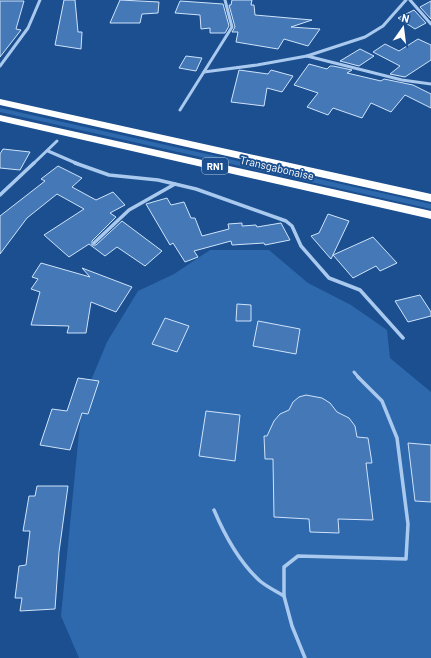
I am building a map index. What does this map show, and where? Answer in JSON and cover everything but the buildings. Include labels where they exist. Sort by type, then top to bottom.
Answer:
[{"type":"highway","name":"Transgabonaise","points":[[0,102],[431,198]]},
{"type":"highway","name":"Transgabonaise","points":[[0,118],[431,215]]},
{"type":"street","points":[[0,66],[28,28],[40,0]]},
{"type":"street","points":[[180,110],[232,27],[233,22],[227,11],[226,0]]},
{"type":"street","points":[[204,72],[257,65],[307,56],[365,37],[383,26],[406,0]]},
{"type":"street","points":[[410,0],[431,24]]},
{"type":"street","points":[[307,56],[402,80],[431,84]]},
{"type":"street","points":[[0,195],[57,141]]},
{"type":"street","points":[[48,151],[95,171],[175,184],[196,189],[286,221],[292,226],[301,246],[329,278],[360,290],[403,338]]},
{"type":"street","points":[[94,243],[129,210],[144,203],[175,184]]},
{"type":"lane","points":[[305,658],[292,626],[284,596],[284,567],[298,556],[406,559],[408,524],[396,438],[382,401],[354,372]]},
{"type":"lane","points":[[214,510],[223,531],[238,556],[261,582],[284,596]]},
{"type":"shaded area","points":[[0,108],[431,204],[431,209],[0,112]]},
{"type":"shaded area","points":[[210,250],[269,250],[308,283],[351,305],[387,330],[390,358],[431,392],[431,658],[79,658],[61,616],[82,402],[107,342],[138,291],[174,274]]}]
